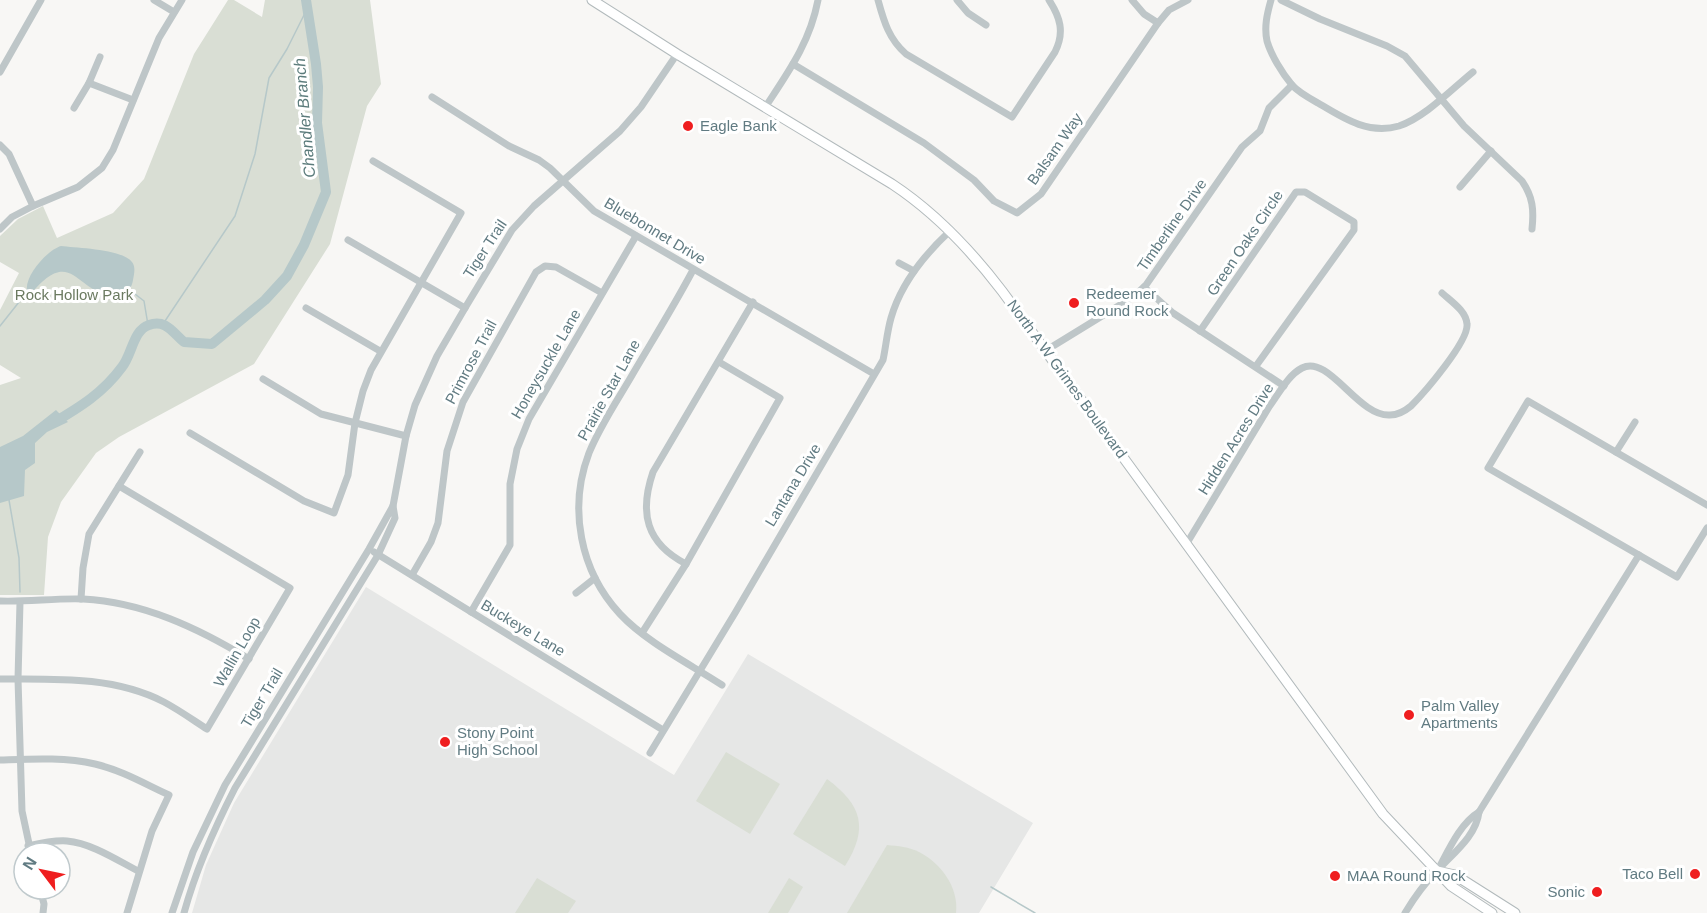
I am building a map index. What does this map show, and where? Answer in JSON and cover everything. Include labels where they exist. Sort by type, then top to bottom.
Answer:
[{"type":"main road","name":"North A W Grimes Boulevard","points":[[592,0],[912,197],[951,230],[975,256],[1046,351],[1383,814],[1451,886],[1492,913]]},
{"type":"main road","name":"North A W Grimes Boulevard","points":[[1437,871],[1455,875],[1515,913]]},
{"type":"street","points":[[0,72],[41,0]]},
{"type":"street","points":[[154,0],[174,12]]},
{"type":"street","points":[[0,229],[12,217],[78,187],[102,168],[113,150],[159,38],[182,0]]},
{"type":"street","points":[[766,106],[806,41],[818,0]]},
{"type":"street","points":[[878,0],[887,30],[899,47],[947,79],[1012,117],[1055,52],[1060,40],[1059,15],[1049,0]]},
{"type":"street","points":[[957,0],[968,13],[986,25]]},
{"type":"street","points":[[1131,0],[1144,14],[1158,23]]},
{"type":"street","name":"Balsam Way","points":[[793,63],[924,143],[974,180],[994,201],[1017,213],[1041,194],[1158,23],[1169,10],[1188,0]]},
{"type":"street","points":[[1271,0],[1265,27],[1267,42],[1292,85],[1359,126],[1390,127],[1406,123],[1473,72]]},
{"type":"street","points":[[1281,0],[1397,51],[1413,64],[1464,126],[1517,175],[1527,188],[1534,212],[1532,229]]},
{"type":"street","name":"Tiger Trail","points":[[172,913],[193,852],[225,785],[393,506],[406,436],[424,381],[465,308],[512,230],[530,210],[621,131],[641,107],[677,54]]},
{"type":"street","points":[[74,108],[89,83],[100,57]]},
{"type":"street","points":[[89,83],[133,100]]},
{"type":"street","name":"Timberline Drive","points":[[1046,351],[1133,297],[1144,287],[1242,147],[1260,130],[1269,108],[1292,85]]},
{"type":"street","name":"Bluebonnet Drive","points":[[432,97],[509,146],[539,160],[564,180],[594,211],[874,374]]},
{"type":"street","points":[[0,145],[9,154],[33,206]]},
{"type":"street","points":[[1460,187],[1491,152]]},
{"type":"street","points":[[190,433],[304,501],[334,513],[348,475],[355,423],[363,391],[380,351],[461,213],[373,161]]},
{"type":"street","name":"Green Oaks Circle","points":[[1200,331],[1296,192],[1305,192],[1354,222],[1354,230],[1256,366]]},
{"type":"street","name":"Lantana Drive","points":[[650,753],[883,360],[891,318],[914,271],[921,260],[951,230]]},
{"type":"street","name":"Honeysuckle Lane","points":[[471,612],[510,545],[510,484],[522,434],[536,405],[636,236]]},
{"type":"street","points":[[348,240],[465,308]]},
{"type":"street","points":[[899,263],[914,271]]},
{"type":"street","name":"Primrose Trail","points":[[412,576],[431,542],[438,523],[450,441],[463,402],[536,272],[545,266],[556,267],[602,293]]},
{"type":"street","name":"Prairie Star Lane","points":[[693,270],[603,424],[585,466],[579,492],[579,523],[585,553],[595,578],[611,604],[632,626],[722,685]]},
{"type":"street","points":[[1144,287],[1163,306],[1284,386]]},
{"type":"street","name":"Hidden Acres Drive","points":[[1186,543],[1269,407],[1284,386],[1302,368],[1316,366],[1322,368],[1372,411],[1390,415],[1410,407],[1460,346],[1467,333],[1467,321],[1463,313],[1442,293]]},
{"type":"street","points":[[686,564],[666,552],[654,537],[646,515],[646,494],[653,472],[753,302]]},
{"type":"street","points":[[306,308],[380,351]]},
{"type":"street","points":[[642,633],[686,564],[780,398],[719,362]]},
{"type":"street","points":[[263,379],[321,414],[406,436]]},
{"type":"street","points":[[1707,506],[1528,401],[1488,468],[1677,577],[1707,528]]},
{"type":"street","points":[[1616,452],[1635,422]]},
{"type":"street","points":[[81,599],[83,568],[89,534],[140,452]]},
{"type":"street","name":"Wallin Loop","points":[[18,679],[89,681],[111,684],[163,702],[207,729],[290,588],[119,486]]},
{"type":"street","name":"Tiger Trail","points":[[184,913],[201,858],[235,788],[378,555],[395,518],[393,506]]},
{"type":"street","name":"Buckeye Lane","points":[[369,549],[663,730]]},
{"type":"street","points":[[1405,913],[1412,900],[1437,871],[1450,846],[1471,816],[1479,812],[1639,555]]},
{"type":"street","points":[[576,593],[595,578]]},
{"type":"street","points":[[0,600],[20,602],[81,599],[133,607],[170,618],[205,634],[249,659]]},
{"type":"street","points":[[20,602],[18,679],[20,759],[22,811],[28,841]]},
{"type":"street","points":[[0,679],[18,679]]},
{"type":"street","points":[[0,759],[62,760],[94,764],[123,773],[169,795],[152,831],[127,913]]},
{"type":"street","points":[[72,842],[92,848],[138,871]]},
{"type":"shaded area","points":[[61,246],[109,252],[127,258],[134,266],[132,285],[128,290],[118,294],[104,294],[67,272],[57,272],[45,279],[31,294],[28,294],[28,281],[32,273],[49,253]]},
{"type":"shaded area","points":[[56,410],[68,422],[47,432],[35,443],[35,463],[25,470],[24,496],[0,503],[0,447],[23,436]]},
{"type":"shaded area","name":"Stony Point High School","points":[[366,587],[674,775],[748,654],[1033,823],[979,913],[192,913],[206,865],[234,803]]},
{"type":"green space","name":"Rock Hollow Park","points":[[228,0],[234,0],[262,17],[265,0],[370,0],[381,84],[367,106],[330,244],[254,364],[119,437],[96,453],[61,502],[48,537],[44,595],[0,595],[0,385],[21,378],[0,365],[0,310],[19,273],[0,262],[0,236],[18,219],[43,206],[57,238],[113,213],[144,179],[194,54]]},
{"type":"green space","points":[[726,752],[780,784],[750,834],[696,801]]},
{"type":"green space","points":[[827,779],[848,798],[858,818],[857,840],[845,866],[793,834]]},
{"type":"green space","points":[[887,845],[915,850],[934,863],[947,877],[955,894],[956,913],[847,913]]},
{"type":"green space","points":[[537,878],[576,901],[568,913],[515,913]]},
{"type":"green space","points":[[789,878],[803,887],[788,913],[768,913]]},
{"type":"waterway","name":"Chandler Branch","points":[[53,423],[82,405],[115,376],[125,362],[139,332],[144,328],[155,324],[165,325],[184,342],[212,344],[265,300],[287,276],[304,245],[326,192],[317,123],[316,64],[306,0]]},
{"type":"waterway","points":[[163,324],[235,216],[255,154],[269,78],[307,9]]},
{"type":"waterway","points":[[135,294],[144,301],[148,325]]},
{"type":"waterway","points":[[0,326],[23,297]]},
{"type":"waterway","points":[[9,500],[19,558],[20,592]]},
{"type":"waterway","points":[[991,887],[1035,913]]},
{"type":"place","name":"Eagle Bank","points":[[688,126]]},
{"type":"place","name":"Redeemer Round Rock","points":[[1074,303]]},
{"type":"place","name":"Palm Valley Apartments","points":[[1409,715]]},
{"type":"place","name":"Stony Point High School","points":[[445,742]]},
{"type":"place","name":"Taco Bell","points":[[1695,874]]},
{"type":"place","name":"MAA Round Rock","points":[[1335,876]]},
{"type":"place","name":"Sonic","points":[[1597,892]]}]
